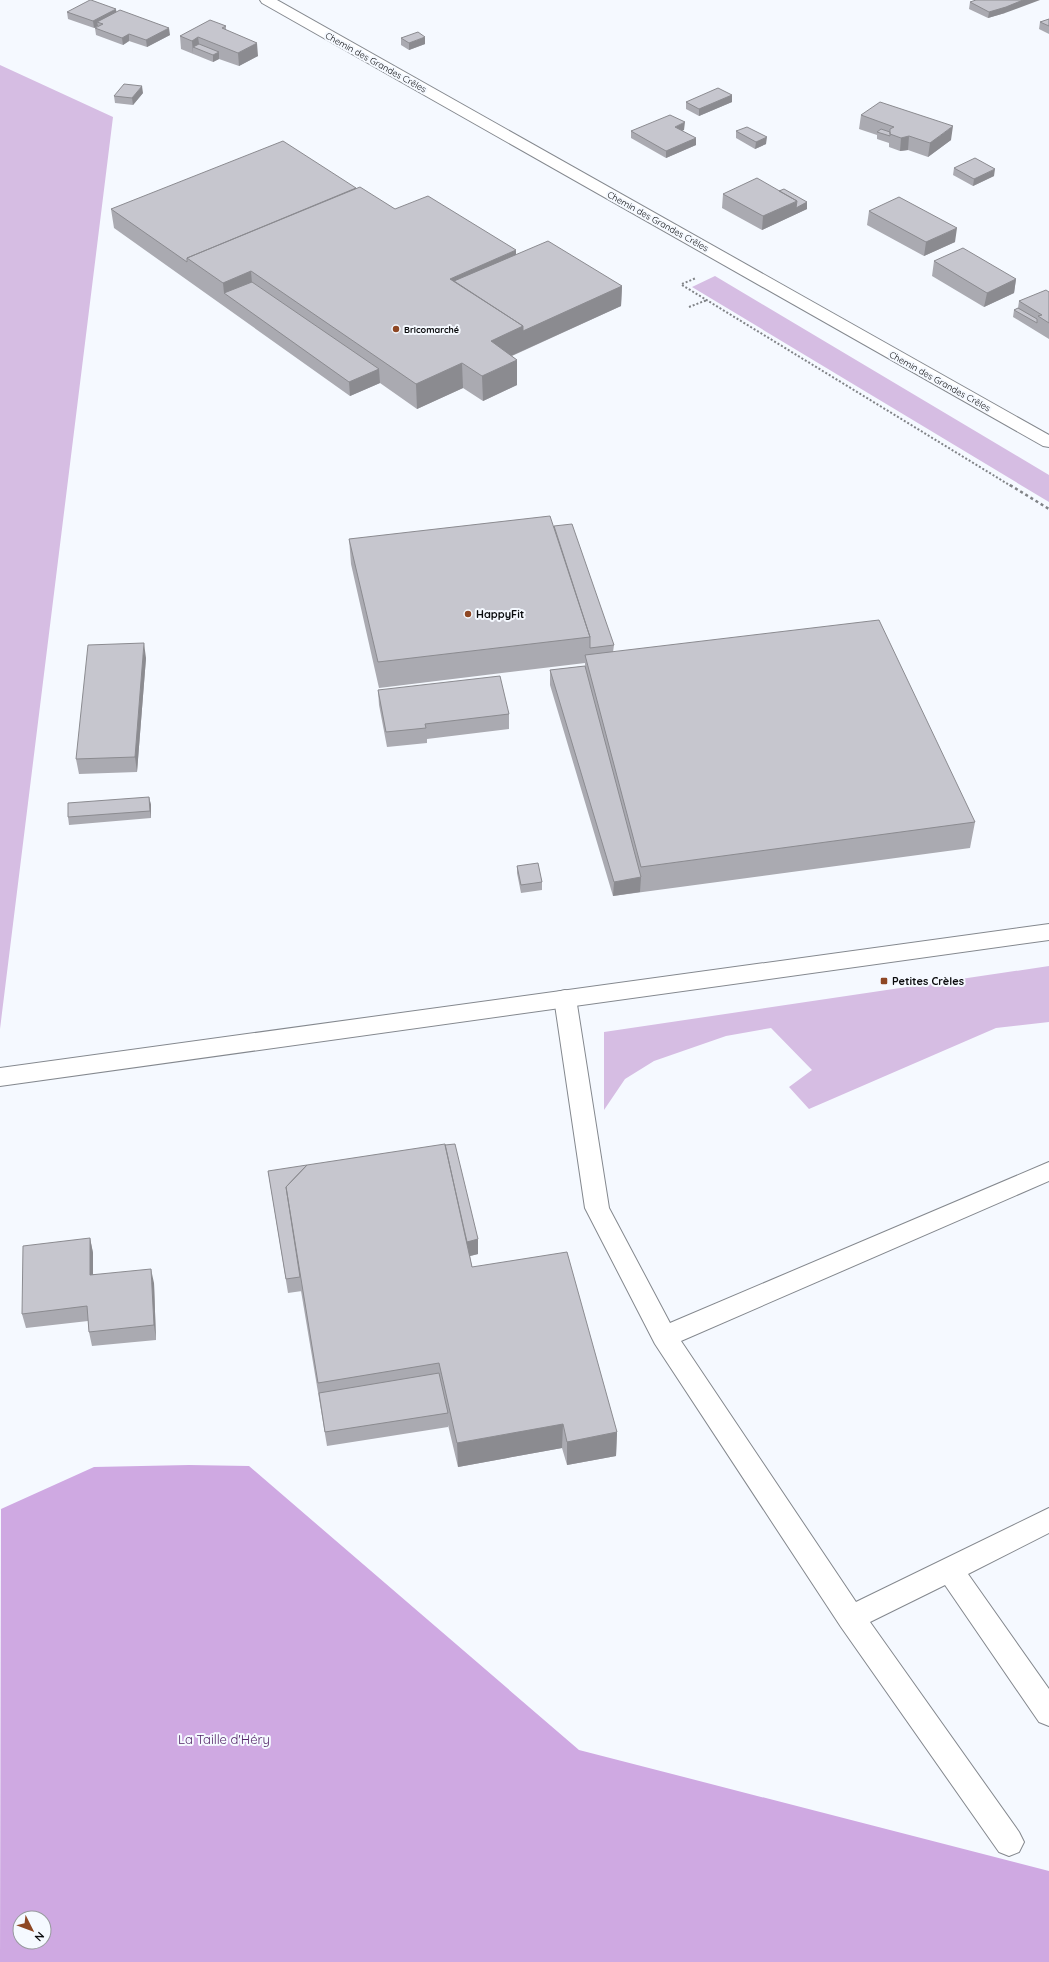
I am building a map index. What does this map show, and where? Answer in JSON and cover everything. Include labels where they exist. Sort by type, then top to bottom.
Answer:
[{"type":"street","name":"Chemin des Grandes Crêles","points":[[266,0],[1049,442]]},
{"type":"street","points":[[0,1077],[1046,931]]},
{"type":"street","points":[[565,998],[597,1208],[664,1337],[851,1618],[1009,1842]]},
{"type":"street","points":[[664,1337],[1049,1171]]},
{"type":"street","points":[[851,1618],[1049,1520]]},
{"type":"street","points":[[949,1570],[1049,1713]]},
{"type":"path","points":[[682,285],[1049,509]]},
{"type":"path","points":[[689,307],[707,300]]},
{"type":"shaded area","points":[[0,65],[113,117],[0,1029]]},
{"type":"shaded area","points":[[715,276],[1049,475],[1049,502],[692,287]]},
{"type":"shaded area","points":[[1049,966],[1049,1022],[996,1028],[809,1109],[789,1087],[812,1070],[771,1028],[726,1036],[654,1061],[625,1079],[604,1110],[604,1032]]},
{"type":"green space","name":"La Taille d'Héry","points":[[189,1465],[249,1466],[579,1750],[1049,1871],[1049,1962],[0,1962],[1,1509],[94,1467]]},
{"type":"building","points":[[90,0],[116,9],[93,21],[67,12]]},
{"type":"building","points":[[976,0],[1023,0],[989,12],[970,2]]},
{"type":"building","points":[[120,10],[169,28],[146,40],[129,34],[122,38],[95,28],[103,24],[97,22]]},
{"type":"building","points":[[1049,19],[1049,26],[1040,22]]},
{"type":"building","points":[[210,20],[226,26],[222,28],[257,43],[238,53],[198,37],[192,41],[180,36]]},
{"type":"building","points":[[418,32],[425,37],[409,43],[401,38]]},
{"type":"building","points":[[199,44],[219,52],[213,55],[193,47]]},
{"type":"building","points":[[124,84],[142,86],[132,98],[114,96]]},
{"type":"building","points":[[718,88],[732,95],[699,109],[686,102]]},
{"type":"building","points":[[880,102],[953,126],[930,143],[909,136],[901,138],[890,134],[890,129],[894,127],[861,115]]},
{"type":"building","points":[[670,115],[685,122],[675,127],[696,138],[666,151],[631,131]]},
{"type":"building","points":[[747,127],[767,137],[756,142],[736,131]]},
{"type":"building","points":[[881,129],[890,132],[890,136],[877,132]]},
{"type":"building","points":[[283,141],[356,188],[187,258],[187,262],[111,209]]},
{"type":"building","points":[[975,158],[995,169],[974,179],[954,168]]},
{"type":"building","points":[[757,178],[797,201],[763,216],[723,194]]},
{"type":"building","name":"Bricomarché","points":[[360,187],[395,209],[428,196],[516,250],[450,279],[523,326],[491,341],[517,360],[482,376],[462,363],[416,384],[251,271],[223,283],[187,258]]},
{"type":"building","points":[[784,189],[807,202],[796,208],[797,201],[779,191]]},
{"type":"building","points":[[899,197],[957,228],[926,242],[869,211]]},
{"type":"building","points":[[548,241],[622,286],[523,331],[523,326],[454,281]]},
{"type":"building","points":[[963,248],[1016,279],[987,293],[934,261]]},
{"type":"building","points":[[252,282],[379,369],[349,382],[224,293]]},
{"type":"building","points":[[1046,290],[1049,292],[1049,323],[1038,316],[1042,315],[1019,301]]},
{"type":"building","points":[[1018,308],[1037,319],[1037,323],[1014,310]]},
{"type":"building","name":"HappyFit","points":[[550,516],[590,637],[378,662],[349,539]]},
{"type":"building","points":[[572,524],[614,645],[590,648],[590,637],[554,526]]},
{"type":"building","points":[[879,620],[975,822],[641,867],[585,655]]},
{"type":"building","points":[[144,643],[135,757],[76,759],[88,645]]},
{"type":"building","points":[[585,666],[641,877],[614,882],[550,670]]},
{"type":"building","points":[[500,676],[509,714],[425,724],[426,728],[386,732],[378,690]]},
{"type":"building","points":[[149,797],[150,811],[68,817],[68,803]]},
{"type":"building","points":[[538,863],[542,882],[521,885],[517,866]]},
{"type":"building","points":[[445,1144],[472,1267],[567,1252],[617,1432],[567,1442],[563,1424],[457,1443],[439,1363],[318,1383],[286,1187],[307,1165]]},
{"type":"building","points":[[455,1144],[478,1239],[467,1242],[445,1145]]},
{"type":"building","points":[[307,1165],[286,1187],[300,1277],[286,1279],[268,1171]]},
{"type":"building","points":[[90,1238],[90,1275],[151,1269],[154,1325],[89,1332],[87,1306],[22,1314],[23,1246]]},
{"type":"building","points":[[439,1373],[448,1413],[325,1432],[319,1393]]},
{"type":"place","name":"Bricomarché","points":[[396,329]]},
{"type":"place","name":"HappyFit","points":[[468,614]]},
{"type":"place","name":"Petites Crèles","points":[[884,981]]}]
